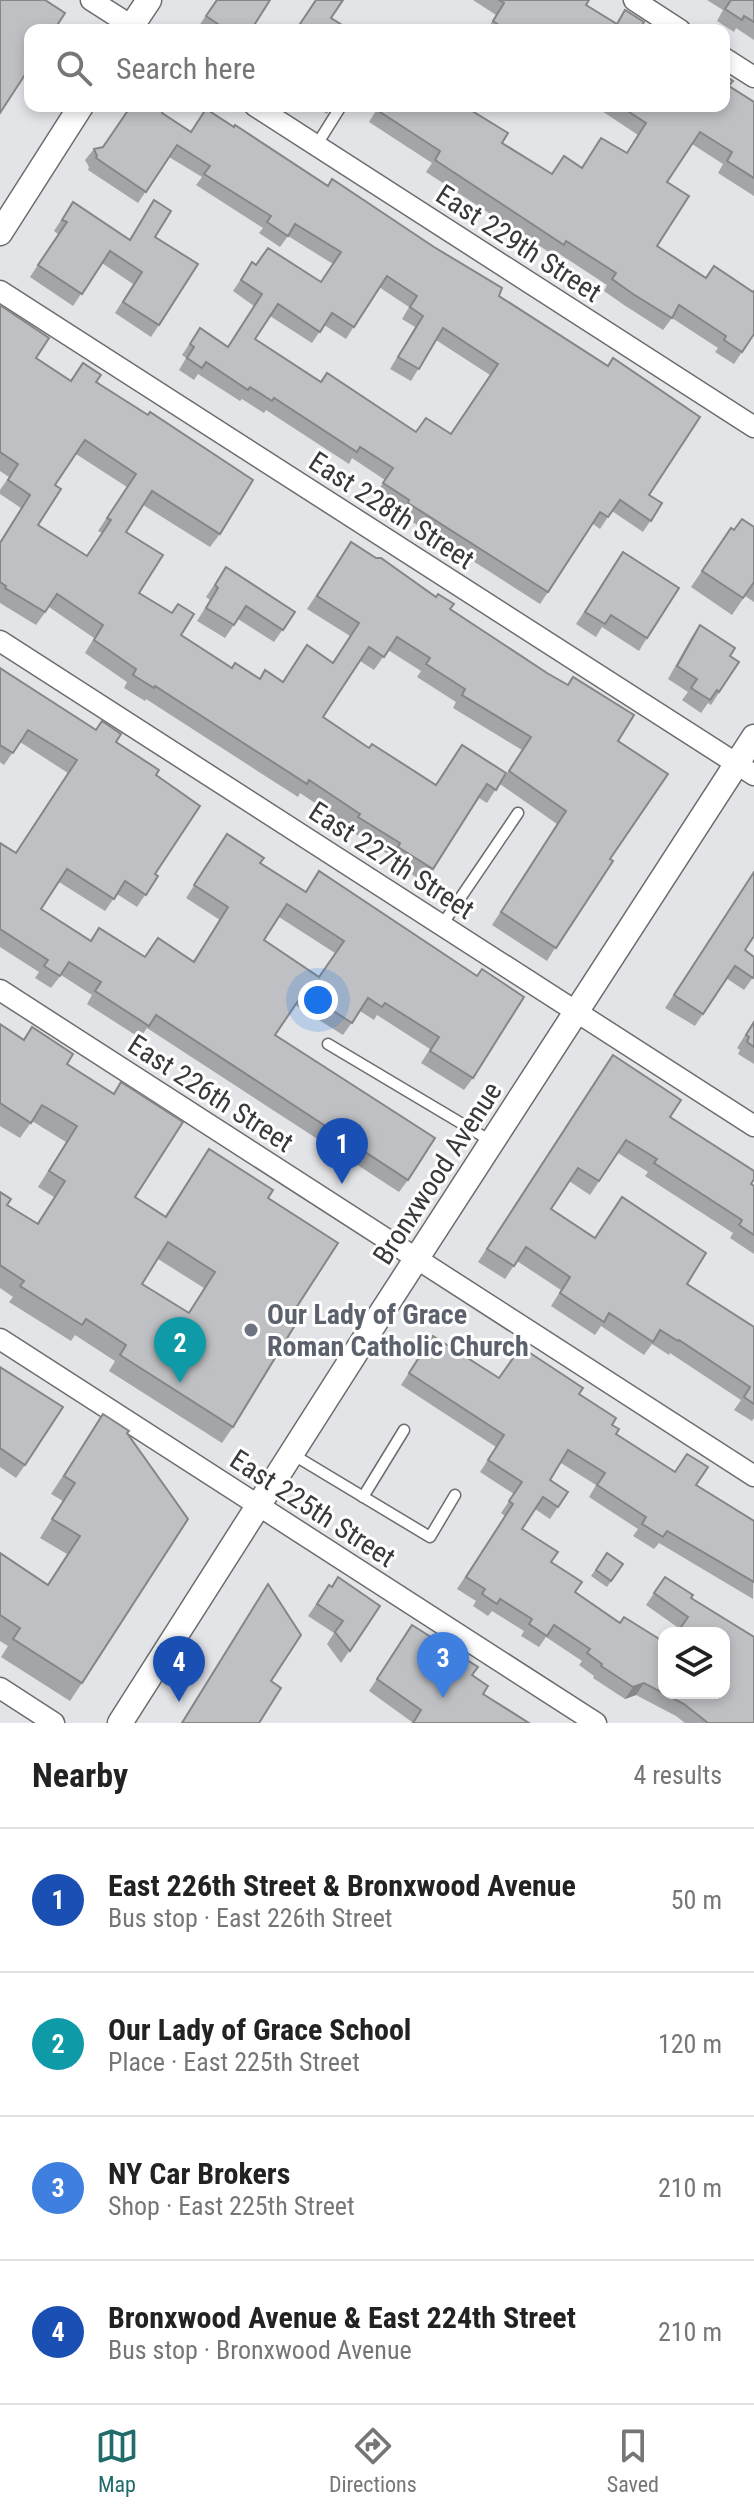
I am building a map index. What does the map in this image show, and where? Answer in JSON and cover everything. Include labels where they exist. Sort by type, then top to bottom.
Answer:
[{"type":"street","points":[[91,0],[126,24]]},
{"type":"street","points":[[136,24],[149,0]]},
{"type":"street","points":[[634,0],[671,24]]},
{"type":"street","points":[[730,62],[754,77]]},
{"type":"street","points":[[0,233],[77,112]]},
{"type":"street","name":"East 229th Street","points":[[264,112],[754,427]]},
{"type":"street","name":"East 228th Street","points":[[0,291],[745,770]]},
{"type":"street","name":"East 227th Street","points":[[0,641],[754,1126]]},
{"type":"street","name":"Bronxwood Avenue","points":[[120,1723],[577,1012],[745,770],[754,737]]},
{"type":"street","name":"East 226th Street","points":[[0,990],[754,1476]]},
{"type":"street","name":"East 225th Street","points":[[0,1339],[596,1723]]},
{"type":"street","points":[[0,1688],[54,1723]]},
{"type":"lane","points":[[316,146],[337,112]]},
{"type":"lane","points":[[442,925],[518,813]]},
{"type":"lane","points":[[328,1044],[493,1142]]},
{"type":"lane","points":[[363,1497],[404,1430]]},
{"type":"lane","points":[[292,1454],[430,1537],[455,1495]]},
{"type":"building","points":[[0,0],[45,0],[65,13],[58,24],[24,24],[24,76],[0,113]]},
{"type":"building","points":[[217,0],[270,0],[255,24],[218,24],[206,16]]},
{"type":"building","points":[[316,0],[343,0],[331,18],[340,24],[300,24]]},
{"type":"building","points":[[499,0],[589,0],[586,5],[617,24],[497,24],[493,21],[504,3]]},
{"type":"building","points":[[731,0],[754,0],[754,22],[744,16],[742,20],[725,9]]},
{"type":"building","points":[[625,10],[643,24],[617,24]]},
{"type":"building","points":[[730,87],[754,102],[754,178],[727,161],[732,152],[700,132],[667,182],[689,196],[657,246],[706,278],[714,266],[754,291],[754,334],[742,352],[724,340],[726,336],[679,305],[672,318],[633,294],[612,279],[616,273],[566,241],[564,245],[435,160],[440,151],[380,112],[474,112],[508,133],[502,143],[552,174],[564,156],[582,168],[601,138],[627,153],[646,123],[629,112],[730,112]]},
{"type":"building","points":[[127,112],[163,112],[191,132],[204,112],[211,112],[328,186],[332,179],[502,288],[499,296],[608,366],[613,358],[700,417],[649,495],[662,503],[651,521],[620,500],[608,517],[600,512],[548,592],[408,503],[409,500],[383,483],[393,468],[360,447],[357,452],[274,398],[272,401],[250,387],[248,390],[206,362],[202,368],[187,358],[194,347],[190,344],[200,328],[228,347],[262,294],[241,280],[252,262],[256,265],[268,248],[321,282],[341,252],[295,224],[288,236],[267,222],[271,216],[204,174],[210,166],[177,145],[146,192],[96,158],[94,149],[103,147]],"holes":[[[387,276],[417,296],[410,307],[423,316],[398,357],[419,369],[443,328],[498,364],[451,434],[426,418],[416,432],[327,373],[321,382],[255,339],[278,304],[320,332],[332,313],[354,327]]]},
{"type":"building","points":[[154,200],[171,211],[155,237],[198,264],[159,325],[123,302],[142,272],[110,251],[82,294],[38,265],[67,222],[62,220],[73,202],[130,240]]},
{"type":"building","points":[[0,305],[49,338],[36,358],[71,381],[83,363],[101,375],[96,382],[148,415],[150,412],[253,480],[220,534],[152,491],[126,532],[163,555],[139,593],[172,613],[178,604],[194,614],[181,635],[232,668],[235,663],[260,679],[265,670],[283,682],[307,645],[333,663],[359,623],[317,596],[351,542],[381,558],[436,597],[438,594],[454,604],[450,609],[547,673],[568,685],[573,677],[634,715],[618,741],[668,774],[610,859],[613,861],[556,948],[501,912],[566,811],[509,771],[531,737],[462,695],[465,689],[426,664],[430,658],[397,637],[384,657],[369,647],[323,717],[369,748],[372,744],[436,785],[462,745],[506,773],[496,790],[487,784],[433,869],[398,847],[400,843],[358,817],[360,814],[309,780],[307,784],[133,675],[136,669],[94,640],[103,625],[57,594],[45,612],[5,588],[0,582],[0,543],[30,495],[8,480],[18,464],[0,452]],"holes":[[[85,440],[136,474],[87,556],[38,525],[61,489],[55,485]]]},
{"type":"building","points":[[742,519],[754,527],[754,582],[743,598],[702,571],[731,528],[734,530]]},
{"type":"building","points":[[623,552],[679,588],[647,638],[611,615],[605,624],[585,612]]},
{"type":"building","points":[[226,567],[295,612],[283,630],[246,606],[234,625],[206,608]]},
{"type":"building","points":[[700,625],[735,648],[730,656],[739,662],[710,700],[691,688],[697,679],[677,666]]},
{"type":"building","points":[[0,668],[96,730],[102,721],[121,734],[116,742],[159,770],[156,775],[200,806],[155,874],[158,876],[146,895],[125,881],[114,899],[67,869],[41,909],[91,941],[99,928],[145,957],[158,938],[194,962],[228,907],[194,885],[227,834],[264,858],[260,863],[306,892],[319,871],[477,976],[482,969],[524,997],[473,1078],[430,1051],[439,1037],[385,1003],[382,1007],[368,998],[352,1023],[304,992],[275,1035],[435,1138],[408,1180],[156,1015],[149,1026],[95,991],[101,982],[69,962],[60,976],[44,966],[48,960],[0,929],[0,843],[16,853],[77,760],[28,730],[13,753],[0,745]],"holes":[[[287,904],[344,941],[319,977],[264,940]]]},
{"type":"building","points":[[754,872],[754,936],[745,950],[754,957],[754,976],[735,966],[703,1014],[674,995]]},
{"type":"building","points":[[754,1022],[754,1047],[747,1042],[749,1037],[746,1035]]},
{"type":"building","points":[[0,1024],[24,1040],[32,1027],[73,1054],[67,1064],[114,1094],[121,1082],[183,1122],[135,1197],[166,1217],[209,1149],[273,1190],[268,1198],[338,1243],[296,1308],[303,1312],[233,1427],[120,1355],[126,1345],[86,1319],[82,1325],[20,1286],[24,1281],[0,1265],[0,1192],[11,1199],[7,1205],[38,1224],[65,1181],[49,1171],[77,1126],[42,1105],[31,1123],[0,1103]],"holes":[[[168,1242],[215,1272],[189,1313],[142,1284]]]},
{"type":"building","points":[[613,1055],[681,1100],[670,1117],[754,1171],[751,1184],[754,1186],[754,1235],[739,1225],[742,1220],[654,1163],[657,1159],[626,1140],[599,1181],[578,1168],[551,1209],[595,1238],[622,1197],[706,1253],[687,1284],[754,1327],[754,1404],[744,1397],[750,1387],[679,1340],[660,1330],[653,1342],[609,1313],[604,1322],[560,1293],[570,1277],[526,1247],[514,1266],[487,1249]]},
{"type":"building","points":[[433,1336],[499,1378],[521,1347],[583,1388],[579,1394],[616,1418],[612,1425],[619,1429],[616,1434],[675,1472],[687,1454],[708,1467],[696,1485],[754,1521],[754,1582],[667,1531],[663,1537],[642,1524],[646,1517],[597,1485],[605,1473],[568,1450],[550,1480],[568,1492],[558,1507],[543,1497],[522,1529],[558,1552],[551,1562],[582,1582],[575,1592],[620,1623],[624,1617],[658,1638],[658,1690],[644,1683],[633,1687],[601,1666],[587,1653],[590,1649],[554,1625],[547,1636],[529,1624],[532,1619],[500,1599],[497,1604],[482,1594],[485,1589],[466,1577],[513,1504],[509,1501],[522,1482],[488,1460],[504,1435],[409,1373]]},
{"type":"building","points":[[0,1367],[63,1407],[25,1465],[0,1448]]},
{"type":"building","points":[[103,1414],[129,1431],[127,1433],[188,1519],[82,1683],[13,1639],[20,1628],[0,1615],[0,1553],[48,1585],[80,1536],[52,1519],[75,1483],[64,1476]]},
{"type":"building","points":[[607,1553],[623,1564],[611,1581],[596,1570]]},
{"type":"building","points":[[338,1577],[380,1606],[350,1651],[335,1632],[343,1621],[317,1604]]},
{"type":"building","points":[[665,1577],[693,1595],[691,1598],[754,1637],[754,1723],[708,1723],[674,1699],[730,1699],[730,1627],[681,1627],[688,1617],[654,1593]]},
{"type":"building","points":[[268,1584],[301,1635],[271,1681],[281,1688],[259,1723],[182,1723]]},
{"type":"building","points":[[412,1625],[478,1667],[472,1675],[488,1686],[483,1694],[529,1723],[413,1723],[421,1710],[377,1679]]},
{"type":"place","name":"East 226th Street & Bronxwood Avenue","points":[[342,1184]]},
{"type":"place","name":"Our Lady of Grace Roman Catholic Church","points":[[251,1330]]},
{"type":"place","name":"Our Lady of Grace School","points":[[180,1383]]},
{"type":"place","name":"NY Car Brokers","points":[[443,1698]]},
{"type":"place","name":"Bronxwood Avenue & East 224th Street","points":[[179,1702]]}]
